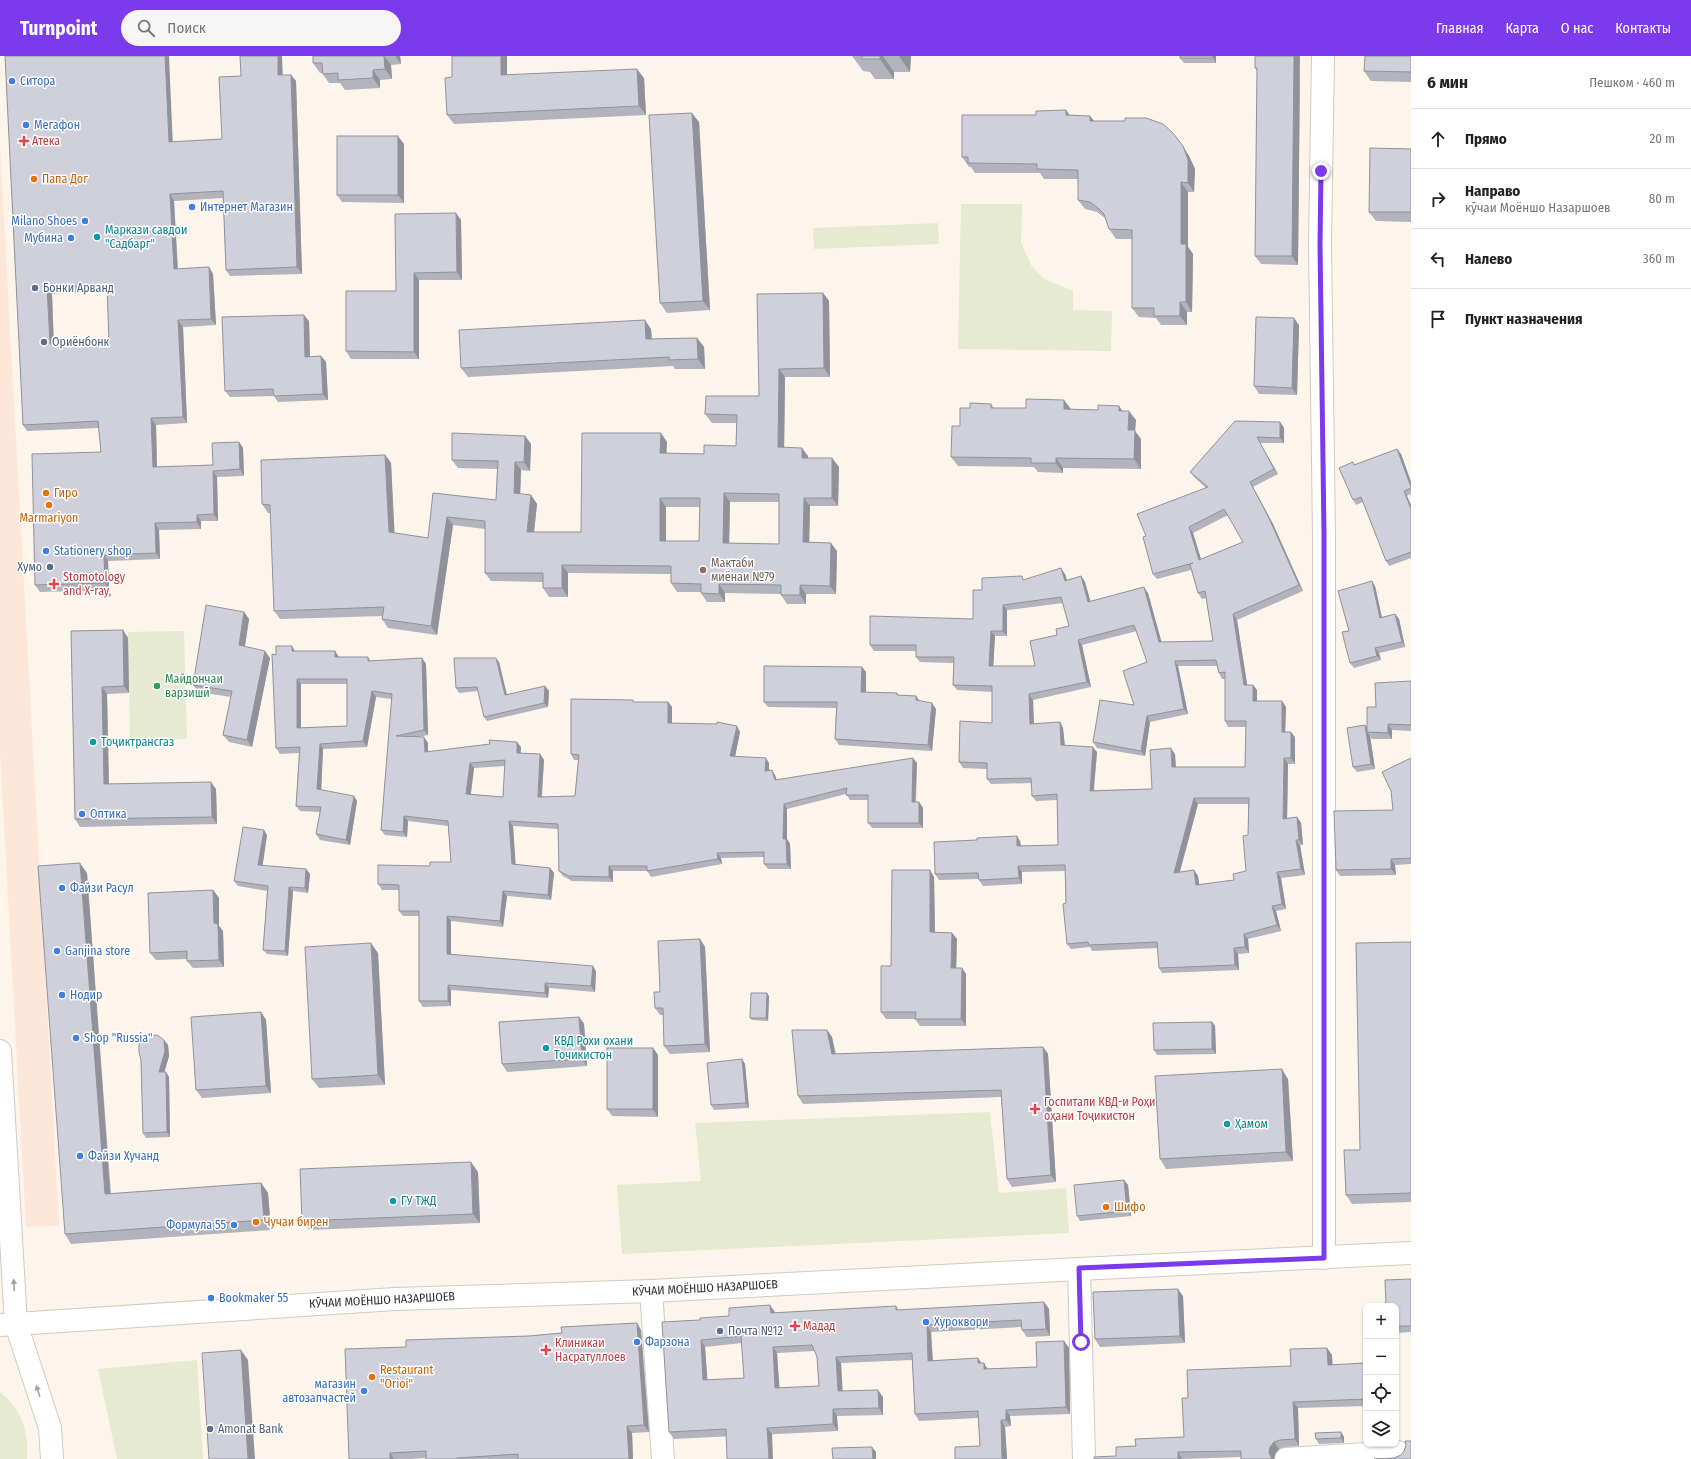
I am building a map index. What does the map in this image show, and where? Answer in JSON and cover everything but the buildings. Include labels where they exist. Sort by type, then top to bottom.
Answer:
[{"type":"street","points":[[1323,56],[1320,244],[1324,534],[1324,1258]]},
{"type":"street","points":[[0,1050],[8,1324],[50,1428],[52,1459]]},
{"type":"street","name":"КӮЧАИ МОЁНШО НАЗАРШОЕВ","points":[[8,1324],[396,1299],[651,1291],[1079,1268],[1411,1254]]},
{"type":"street","points":[[1079,1268],[1084,1459]]},
{"type":"street","points":[[651,1291],[663,1459]]},
{"type":"street","points":[[1286,1459],[1398,1452]]},
{"type":"shaded area","points":[[0,146],[59,1226],[26,1227],[0,751]]},
{"type":"green space","points":[[961,204],[1022,204],[1021,242],[1031,265],[1044,279],[1073,291],[1073,310],[1112,311],[1111,351],[958,349]]},
{"type":"green space","points":[[938,223],[939,244],[814,249],[813,228]]},
{"type":"green space","name":"Майдончаи варзишӣ","points":[[184,631],[187,739],[130,741],[128,632]]},
{"type":"green space","points":[[990,1112],[999,1193],[1066,1188],[1069,1233],[622,1254],[617,1185],[701,1181],[695,1123]]},
{"type":"green space","points":[[197,1360],[203,1459],[117,1459],[98,1369]]},
{"type":"green space","points":[[0,1392],[8,1399],[19,1414],[27,1439],[27,1459],[0,1459]]},
{"type":"place","name":"Ситора","points":[[12,81]]},
{"type":"place","name":"Мегафон","points":[[26,125]]},
{"type":"place","name":"Атека","points":[[24,141]]},
{"type":"place","name":"Папа Дог","points":[[34,179]]},
{"type":"place","name":"Интернет Магазин","points":[[192,207]]},
{"type":"place","name":"Milano Shoes","points":[[85,221]]},
{"type":"place","name":"Маркази савдои \"Садбарг\"","points":[[97,237]]},
{"type":"place","name":"Мубина","points":[[71,238]]},
{"type":"place","name":"Бонки Арванд","points":[[35,288]]},
{"type":"place","name":"Ориёнбонк","points":[[44,342]]},
{"type":"place","name":"Гиро","points":[[46,493]]},
{"type":"place","name":"Marmariyon","points":[[49,505]]},
{"type":"place","name":"Stationery shop","points":[[46,551]]},
{"type":"place","name":"Хумо","points":[[50,567]]},
{"type":"place","name":"Мактаби миёнаи №79","points":[[703,570]]},
{"type":"place","name":"Stomotology and X-ray,","points":[[54,584]]},
{"type":"place","name":"Майдончаи варзишӣ","points":[[157,686]]},
{"type":"place","name":"Тоҷиктрансгаз","points":[[93,742]]},
{"type":"place","name":"Оптика","points":[[82,814]]},
{"type":"place","name":"Файзи Расул","points":[[62,888]]},
{"type":"place","name":"Ganjina store","points":[[57,951]]},
{"type":"place","name":"Нодир","points":[[62,995]]},
{"type":"place","name":"Shop \"Russia\"","points":[[76,1038]]},
{"type":"place","name":"КВД Рохи охани Точикистон","points":[[546,1048]]},
{"type":"place","name":"Госпитали КВД-и Роҳи оҳани Тоҷикистон","points":[[1035,1109]]},
{"type":"place","name":"Ҳамом","points":[[1227,1124]]},
{"type":"place","name":"Файзи Хучанд","points":[[80,1156]]},
{"type":"place","name":"ГУ ТЖД","points":[[393,1201]]},
{"type":"place","name":"Шифо","points":[[1106,1207]]},
{"type":"place","name":"Чучаи бирен","points":[[256,1222]]},
{"type":"place","name":"Формула 55","points":[[234,1225]]},
{"type":"place","name":"Bookmaker 55","points":[[211,1298]]},
{"type":"place","name":"Хуроквори","points":[[926,1322]]},
{"type":"place","name":"Мадад","points":[[795,1326]]},
{"type":"place","name":"Почта №12","points":[[720,1331]]},
{"type":"place","name":"Фарзона","points":[[637,1342]]},
{"type":"place","name":"Клиникаи Насратуллоев","points":[[546,1350]]},
{"type":"place","name":"Restaurant \"Orioi\"","points":[[372,1377]]},
{"type":"place","name":"магазин автозапчастей","points":[[364,1391]]},
{"type":"place","name":"Amonat Bank","points":[[210,1429]]},
{"type":"route","points":[[1081,1342],[1079,1268],[1324,1258],[1324,534],[1320,244],[1321,171]]}]
